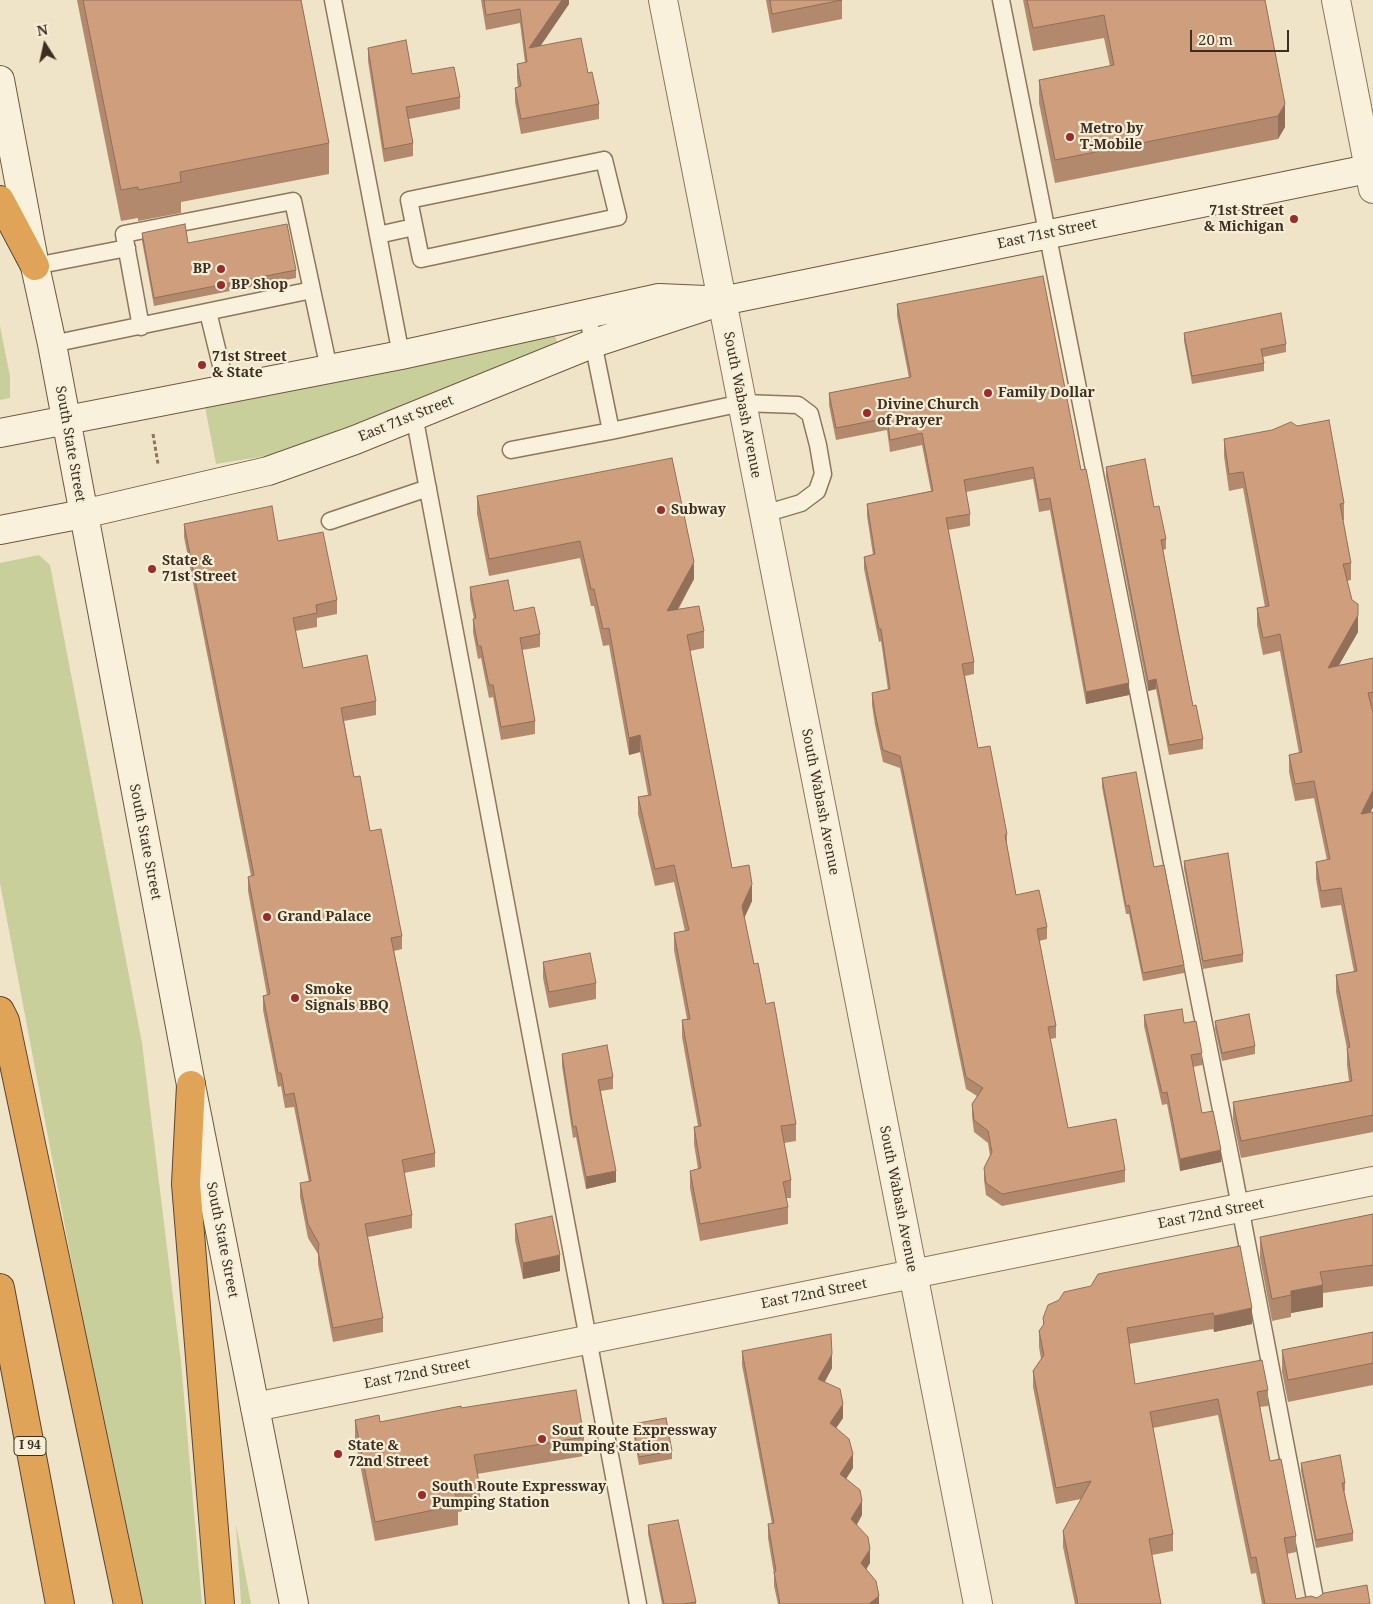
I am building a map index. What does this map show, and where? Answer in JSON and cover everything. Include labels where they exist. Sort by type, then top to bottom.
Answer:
[{"type":"highway","points":[[0,200],[35,266]]},
{"type":"highway","points":[[0,1011],[5,1021],[128,1604]]},
{"type":"highway","points":[[191,1085],[186,1184],[220,1604]]},
{"type":"highway","name":"I 94","points":[[0,1288],[60,1604]]},
{"type":"main road","name":"South Wabash Avenue","points":[[663,0],[978,1604]]},
{"type":"main road","points":[[1336,0],[1372,175]]},
{"type":"main road","name":"South State Street","points":[[0,80],[35,266],[52,344],[191,1085],[294,1604]]},
{"type":"main road","name":"East 71st Street","points":[[0,530],[83,514],[268,471],[355,440],[594,343],[722,301],[1046,234],[1372,175]]},
{"type":"main road","name":"East 71st Street","points":[[0,433],[401,355],[659,298],[722,301]]},
{"type":"main road","name":"East 72nd Street","points":[[255,1407],[1373,1181]]},
{"type":"lane","points":[[333,0],[401,355]]},
{"type":"lane","points":[[1001,0],[1241,1208],[1316,1604]]},
{"type":"lane","points":[[604,160],[618,217],[421,259],[414,227],[409,200],[604,160]]},
{"type":"lane","points":[[142,327],[124,234],[293,201],[329,369]]},
{"type":"lane","points":[[378,235],[414,227]]},
{"type":"lane","points":[[35,266],[127,248]]},
{"type":"lane","points":[[52,344],[142,327],[312,290]]},
{"type":"lane","points":[[208,312],[227,390]]},
{"type":"lane","points":[[587,313],[611,430]]},
{"type":"lane","points":[[511,450],[742,402],[798,405],[810,414],[823,474],[817,491],[801,504],[764,514]]},
{"type":"lane","points":[[414,416],[590,1340],[638,1604]]},
{"type":"lane","points":[[330,521],[428,488]]},
{"type":"path","points":[[153,432],[159,466]]},
{"type":"green space","points":[[0,326],[10,376],[10,398],[0,400]]},
{"type":"green space","points":[[555,336],[559,347],[272,455],[216,464],[205,407]]},
{"type":"green space","points":[[39,555],[50,565],[142,1043],[181,1362],[202,1604],[143,1604],[93,1375],[0,883],[0,563]]},
{"type":"green space","points":[[236,1524],[251,1604],[241,1604]]},
{"type":"building","points":[[83,0],[301,0],[329,143],[180,172],[181,182],[138,190],[138,187],[121,190]]},
{"type":"building","points":[[484,0],[562,0],[529,48],[581,38],[588,73],[592,72],[599,104],[521,119],[515,88],[521,86],[517,64],[527,62],[520,9],[486,15]]},
{"type":"building","points":[[770,0],[842,0],[772,14]]},
{"type":"building","points":[[1027,0],[1265,0],[1285,104],[1278,116],[1055,160],[1039,80],[1114,65],[1104,15],[1033,28]]},
{"type":"building","points":[[406,40],[412,74],[454,67],[460,97],[406,107],[413,143],[384,149],[368,48]]},
{"type":"building","name":"BP","points":[[185,224],[188,243],[287,224],[296,270],[154,298],[142,233]]},
{"type":"building","points":[[1043,276],[1081,470],[1086,469],[1129,683],[1086,692],[1050,498],[1039,500],[1033,467],[964,480],[970,514],[946,518],[974,662],[962,664],[978,748],[990,746],[1007,834],[1005,835],[1016,895],[1039,890],[1047,927],[1037,929],[1056,1026],[1048,1027],[1068,1128],[1116,1119],[1125,1170],[1002,1194],[986,1183],[984,1168],[992,1152],[988,1131],[974,1120],[972,1104],[983,1088],[966,1077],[900,756],[883,750],[872,693],[890,689],[881,629],[879,629],[864,557],[875,554],[867,504],[933,491],[922,433],[890,440],[887,418],[836,428],[829,393],[911,377],[897,304]]},
{"type":"building","points":[[1281,313],[1286,344],[1261,349],[1264,363],[1192,376],[1184,333]]},
{"type":"building","points":[[1329,420],[1344,503],[1340,504],[1351,563],[1343,564],[1352,600],[1358,604],[1358,615],[1328,668],[1373,658],[1373,692],[1368,693],[1373,713],[1373,790],[1361,814],[1373,812],[1373,1115],[1241,1141],[1233,1102],[1352,1081],[1347,1048],[1350,1047],[1336,975],[1357,971],[1341,888],[1321,891],[1316,862],[1330,859],[1314,781],[1295,784],[1289,755],[1302,752],[1280,634],[1263,638],[1257,608],[1269,606],[1243,472],[1229,474],[1224,439],[1272,430],[1291,422],[1297,426]]},
{"type":"building","points":[[672,458],[694,562],[667,611],[699,606],[704,631],[687,635],[732,868],[749,865],[752,884],[742,906],[754,964],[758,963],[766,1004],[774,1002],[796,1124],[781,1126],[791,1180],[783,1182],[788,1207],[700,1224],[690,1171],[701,1168],[694,1127],[701,1126],[682,1020],[690,1019],[674,933],[689,930],[674,865],[655,869],[638,797],[651,795],[640,735],[629,738],[609,628],[603,629],[580,541],[489,559],[477,496]]},
{"type":"building","points":[[1145,459],[1154,507],[1159,506],[1166,539],[1161,540],[1193,706],[1196,705],[1203,739],[1169,745],[1156,679],[1148,681],[1106,467]]},
{"type":"building","points":[[272,506],[278,541],[323,532],[337,600],[316,605],[317,613],[293,618],[303,668],[367,655],[376,701],[341,708],[354,777],[360,776],[370,831],[381,829],[402,936],[391,938],[435,1153],[402,1160],[412,1215],[365,1224],[383,1318],[333,1328],[318,1251],[319,1244],[308,1224],[300,1183],[311,1181],[294,1093],[285,1095],[281,1073],[278,1073],[263,996],[270,994],[248,877],[254,875],[184,524]]},
{"type":"building","points":[[508,580],[514,611],[534,607],[540,634],[520,638],[535,721],[501,727],[493,685],[489,685],[481,646],[478,646],[473,619],[476,618],[470,587]]},
{"type":"building","points":[[1136,772],[1154,867],[1164,865],[1184,965],[1143,973],[1129,905],[1126,906],[1102,778]]},
{"type":"building","points":[[1228,853],[1243,954],[1203,961],[1184,861]]},
{"type":"building","points":[[590,953],[596,983],[549,992],[543,962]]},
{"type":"building","points":[[1182,1009],[1184,1023],[1196,1021],[1202,1053],[1191,1055],[1202,1113],[1213,1111],[1221,1150],[1180,1159],[1167,1092],[1162,1093],[1144,1015]]},
{"type":"building","points":[[1249,1014],[1255,1046],[1222,1053],[1215,1021]]},
{"type":"building","points":[[607,1045],[613,1077],[598,1080],[616,1171],[586,1177],[576,1126],[573,1127],[562,1054]]},
{"type":"building","points":[[1373,1214],[1373,1265],[1320,1272],[1323,1285],[1291,1291],[1291,1295],[1272,1299],[1260,1237]]},
{"type":"building","points":[[552,1216],[560,1255],[523,1263],[515,1224]]},
{"type":"building","points":[[1240,1246],[1252,1308],[1214,1316],[1213,1313],[1127,1328],[1135,1384],[1262,1360],[1268,1390],[1257,1392],[1270,1461],[1281,1459],[1296,1536],[1284,1538],[1296,1599],[1311,1596],[1317,1598],[1324,1593],[1367,1585],[1370,1604],[1265,1604],[1256,1557],[1251,1558],[1218,1399],[1150,1412],[1173,1534],[1149,1539],[1161,1604],[1078,1604],[1063,1531],[1091,1481],[1056,1488],[1033,1371],[1044,1355],[1039,1331],[1044,1324],[1043,1318],[1048,1305],[1059,1300],[1064,1292],[1091,1286],[1098,1274]]},
{"type":"building","points":[[1373,1332],[1373,1363],[1288,1380],[1282,1350]]},
{"type":"building","points":[[831,1334],[832,1354],[818,1379],[840,1389],[843,1404],[830,1423],[849,1439],[853,1454],[840,1474],[860,1490],[862,1501],[851,1519],[868,1537],[870,1549],[861,1563],[876,1581],[879,1596],[869,1604],[780,1604],[768,1524],[774,1523],[742,1351]]},
{"type":"building","points":[[576,1390],[584,1437],[474,1455],[480,1488],[455,1493],[458,1505],[375,1522],[355,1420],[379,1415],[380,1422],[461,1406],[461,1408]]},
{"type":"building","points":[[666,1418],[672,1451],[639,1457],[633,1424]]},
{"type":"building","points":[[1340,1455],[1345,1483],[1342,1483],[1353,1533],[1316,1540],[1301,1463]]},
{"type":"building","points":[[678,1520],[696,1602],[664,1604],[648,1525]]},
{"type":"place","name":"Metro by T-Mobile","points":[[1070,137]]},
{"type":"place","name":"71st Street & Michigan","points":[[1294,219]]},
{"type":"place","name":"BP","points":[[221,269]]},
{"type":"place","name":"BP Shop","points":[[221,285]]},
{"type":"place","name":"71st Street & State","points":[[202,365]]},
{"type":"place","name":"Family Dollar","points":[[988,393]]},
{"type":"place","name":"Divine Church of Prayer","points":[[867,413]]},
{"type":"place","name":"Subway","points":[[661,510]]},
{"type":"place","name":"State & 71st Street","points":[[152,569]]},
{"type":"place","name":"Grand Palace","points":[[267,917]]},
{"type":"place","name":"Smoke Signals BBQ","points":[[295,998]]},
{"type":"place","name":"Sout Route Expressway Pumping Station","points":[[542,1439]]},
{"type":"place","name":"State & 72nd Street","points":[[338,1454]]},
{"type":"place","name":"South Route Expressway Pumping Station","points":[[422,1495]]}]
